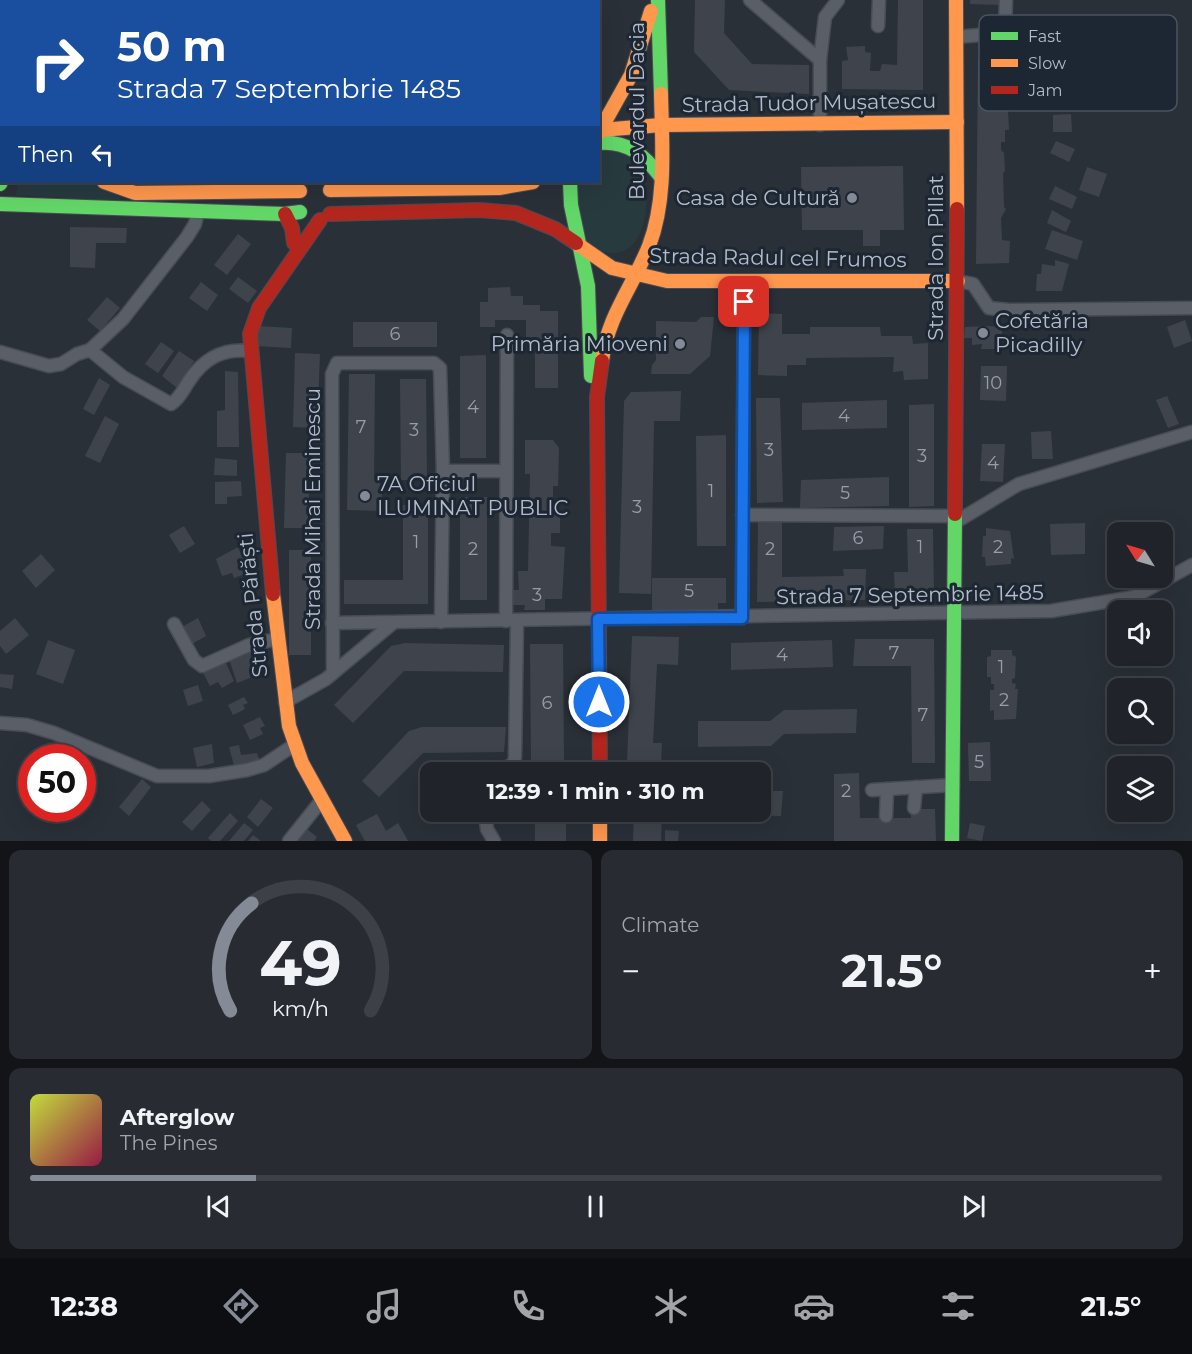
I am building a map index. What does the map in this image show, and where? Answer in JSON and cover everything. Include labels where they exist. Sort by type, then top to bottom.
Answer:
[{"type":"main road","name":"Bulevardul Dacia","points":[[600,134],[620,98],[641,50],[653,0]]},
{"type":"main road","name":"Bulevardul Dacia","points":[[600,762],[596,425],[601,351],[612,318],[649,245],[659,205],[661,125],[658,0]]},
{"type":"main road","name":"Strada Ion Pillat","points":[[952,841],[958,282],[956,0]]},
{"type":"main road","name":"Strada Tudor Mușatescu","points":[[600,136],[661,125],[957,122]]},
{"type":"main road","points":[[600,136],[633,148],[646,158],[661,177]]},
{"type":"main road","points":[[107,183],[135,193],[254,186],[300,191],[320,185],[499,188],[527,183]]},
{"type":"main road","name":"Bulevardul Dacia","points":[[570,183],[568,200],[586,251],[588,350],[596,425]]},
{"type":"main road","points":[[300,191],[297,200],[301,213],[310,220],[325,217],[334,204],[320,185]]},
{"type":"main road","points":[[134,210],[135,193]]},
{"type":"main road","points":[[0,204],[134,210],[301,213]]},
{"type":"main road","name":"Strada Radul cel Frumos","points":[[325,217],[503,211],[524,216],[555,229],[612,268],[667,281],[958,282]]},
{"type":"main road","name":"Strada Părăști","points":[[294,249],[301,213]]},
{"type":"main road","points":[[285,214],[292,228],[294,249]]},
{"type":"main road","name":"Strada Părăști","points":[[325,217],[294,249],[253,320],[250,351],[285,702],[294,745],[321,801],[345,841]]},
{"type":"main road","points":[[586,251],[617,260],[629,257],[649,245]]},
{"type":"main road","points":[[612,318],[636,295],[667,281]]},
{"type":"main road","points":[[600,822],[600,841]]},
{"type":"street","points":[[750,0],[820,60]]},
{"type":"street","points":[[820,125],[820,60],[825,17],[838,0]]},
{"type":"street","points":[[878,26],[879,0]]},
{"type":"street","points":[[1005,15],[1006,0]]},
{"type":"street","points":[[956,37],[979,35]]},
{"type":"street","points":[[0,352],[49,366],[61,364],[77,354],[90,350],[123,318],[180,246],[195,224],[198,211]]},
{"type":"street","points":[[742,618],[744,282]]},
{"type":"street","points":[[958,282],[973,284],[989,308],[1008,310],[1192,308]]},
{"type":"street","points":[[507,335],[504,471],[515,762]]},
{"type":"street","points":[[90,350],[123,376],[171,404],[178,399],[200,366],[232,349],[250,351]]},
{"type":"street","name":"Strada Mihai Eminescu","points":[[333,673],[332,374],[337,363],[434,363],[440,368],[443,471]]},
{"type":"street","points":[[742,515],[955,520],[1019,484],[1192,432]]},
{"type":"street","points":[[441,622],[443,471],[504,471]]},
{"type":"street","name":"Strada 7 Septembrie 1485","points":[[332,623],[953,615],[1051,611],[1134,597],[1192,565]]},
{"type":"street","points":[[285,702],[333,673],[393,623]]},
{"type":"street","points":[[174,624],[194,660],[202,666],[249,645],[277,639]]},
{"type":"street","points":[[0,723],[27,725],[45,730],[157,776],[209,776],[247,771],[264,765],[294,745]]},
{"type":"street","points":[[872,790],[953,785]]},
{"type":"street","points":[[914,808],[916,787]]},
{"type":"street","points":[[886,789],[886,816]]},
{"type":"street","points":[[289,841],[321,801]]},
{"type":"street","points":[[486,822],[487,829],[494,841]]},
{"type":"green space","points":[[612,148],[638,161],[646,191],[646,209],[636,241],[625,250],[611,253],[593,248],[580,231],[576,183],[600,183],[600,150]]},
{"type":"green space","points":[[18,183],[95,183],[120,197],[120,201],[16,195]]},
{"type":"building","points":[[695,0],[725,0],[724,33],[752,64],[809,65],[809,94],[729,90],[694,52]]},
{"type":"building","points":[[898,0],[923,0],[923,90],[842,89],[842,61],[848,60],[846,47],[865,46],[865,52],[871,53],[870,71],[880,71],[882,64],[897,65]]},
{"type":"building","points":[[970,0],[1000,0],[999,5],[970,4]]},
{"type":"building","points":[[978,60],[979,111],[1008,111],[1009,130],[1005,130],[1005,142],[1001,142],[1001,150],[1004,153],[1004,207],[1006,209],[1001,218],[1002,240],[1010,241],[1009,263],[976,264]]},
{"type":"building","points":[[1071,114],[1072,132],[1053,132],[1053,115]]},
{"type":"building","points":[[1056,141],[1075,149],[1069,162],[1050,153]]},
{"type":"building","name":"Casa de Cultură","points":[[903,166],[904,230],[880,230],[880,246],[863,246],[863,230],[802,230],[801,167]]},
{"type":"building","points":[[1087,167],[1107,174],[1099,197],[1079,190]]},
{"type":"building","points":[[1055,186],[1077,197],[1072,209],[1049,199]]},
{"type":"building","points":[[1052,210],[1071,221],[1066,232],[1047,223]]},
{"type":"building","points":[[70,227],[127,228],[126,243],[96,243],[95,268],[70,267]]},
{"type":"building","points":[[1052,230],[1083,241],[1077,260],[1045,249]]},
{"type":"building","points":[[238,234],[251,244],[227,275],[214,265]]},
{"type":"building","points":[[1055,260],[1069,264],[1062,291],[1036,291],[1037,274],[1041,274],[1042,264],[1055,266]]},
{"type":"building","points":[[238,277],[257,291],[248,303],[229,289]]},
{"type":"building","points":[[201,282],[218,295],[207,311],[189,298]]},
{"type":"building","points":[[510,287],[511,296],[523,296],[523,305],[540,305],[540,311],[558,311],[558,388],[535,388],[535,337],[526,337],[526,320],[495,320],[495,327],[480,327],[480,302],[488,302],[488,288]]},
{"type":"building","points":[[107,297],[120,308],[100,331],[87,320]]},
{"type":"building","points":[[759,313],[782,314],[782,334],[810,334],[810,327],[880,327],[881,336],[912,336],[913,344],[928,343],[928,379],[904,380],[903,371],[893,372],[894,357],[806,358],[806,365],[787,365],[787,376],[758,375]]},
{"type":"building","points":[[701,317],[714,317],[710,356],[690,374],[651,374],[652,365],[656,360],[656,321],[696,322]]},
{"type":"building","points":[[1185,320],[1192,341],[1174,348],[1167,327]]},
{"type":"building","points":[[353,322],[437,322],[437,347],[353,347]]},
{"type":"building","points":[[257,326],[292,328],[291,348],[255,346]]},
{"type":"building","name":"Cofetăria Picadilly","points":[[965,327],[1002,327],[1002,349],[981,349],[982,344],[972,345],[972,338],[964,338]]},
{"type":"building","points":[[161,342],[174,351],[158,373],[145,364]]},
{"type":"building","points":[[179,351],[194,361],[177,388],[162,376]]},
{"type":"building","points":[[295,353],[320,354],[317,428],[293,427]]},
{"type":"building","points":[[486,355],[486,458],[460,458],[460,356]]},
{"type":"building","points":[[981,366],[1007,366],[1006,401],[980,400]]},
{"type":"building","points":[[225,371],[238,372],[239,447],[217,447],[217,411],[225,410]]},
{"type":"building","points":[[349,374],[375,374],[374,481],[382,481],[382,511],[347,510]]},
{"type":"building","points":[[99,378],[110,385],[94,415],[83,409]]},
{"type":"building","points":[[400,379],[426,379],[427,480],[401,480]]},
{"type":"building","points":[[681,391],[680,421],[654,421],[651,594],[619,593],[624,401],[631,392]]},
{"type":"building","points":[[1167,396],[1179,424],[1168,428],[1156,400]]},
{"type":"building","points":[[756,398],[780,398],[783,502],[757,503]]},
{"type":"building","points":[[887,400],[887,428],[802,430],[802,403]]},
{"type":"building","points":[[934,404],[934,506],[909,507],[909,405]]},
{"type":"building","points":[[105,416],[119,424],[100,463],[85,456]]},
{"type":"building","points":[[1051,431],[1053,459],[1032,459],[1031,432]]},
{"type":"building","points":[[726,435],[726,546],[697,546],[696,436]]},
{"type":"building","points":[[525,440],[553,440],[559,448],[558,486],[553,486],[553,512],[560,512],[560,533],[551,533],[551,546],[565,547],[562,599],[545,599],[545,610],[524,610],[525,605],[511,605],[511,590],[519,590],[518,571],[528,571],[530,474],[525,474]]},
{"type":"building","points":[[982,444],[1005,444],[1003,482],[980,481]]},
{"type":"building","points":[[286,453],[310,453],[308,528],[284,528]]},
{"type":"building","points":[[215,458],[237,460],[237,476],[214,475]]},
{"type":"building","points":[[889,477],[889,506],[800,508],[801,480]]},
{"type":"building","points":[[241,481],[242,496],[227,497],[227,504],[215,504],[215,482]]},
{"type":"building","points":[[460,497],[487,497],[487,600],[460,600]]},
{"type":"building","points":[[403,505],[428,505],[428,604],[344,604],[344,580],[403,580]]},
{"type":"building","points":[[758,522],[782,522],[782,577],[844,576],[843,569],[866,569],[865,600],[757,602]]},
{"type":"building","points":[[1085,523],[1085,554],[1051,555],[1050,524]]},
{"type":"building","points":[[184,526],[195,544],[180,553],[169,535]]},
{"type":"building","points":[[884,526],[883,549],[833,551],[834,527]]},
{"type":"building","points":[[986,528],[1010,531],[1014,559],[1011,558],[1011,564],[986,566],[985,557],[982,557],[983,536],[986,536]]},
{"type":"building","points":[[907,529],[933,529],[934,596],[895,596],[894,572],[908,572]]},
{"type":"building","points":[[238,547],[240,552],[243,551],[249,567],[246,568],[248,573],[234,578],[232,573],[222,576],[216,559]]},
{"type":"building","points":[[289,550],[311,550],[311,655],[289,655]]},
{"type":"building","points":[[41,554],[55,570],[36,588],[22,571]]},
{"type":"building","points":[[652,578],[726,578],[726,603],[718,603],[718,610],[652,610]]},
{"type":"building","points":[[15,618],[29,635],[6,654],[0,646],[0,631]]},
{"type":"building","points":[[198,618],[206,636],[190,645],[180,628]]},
{"type":"building","points":[[632,636],[679,637],[678,665],[657,664],[653,743],[662,743],[661,762],[627,762]]},
{"type":"building","points":[[855,639],[934,639],[935,763],[912,763],[911,666],[853,666]]},
{"type":"building","points":[[48,640],[75,650],[63,684],[36,674]]},
{"type":"building","points":[[832,640],[833,667],[731,670],[731,643]]},
{"type":"building","points":[[405,643],[504,645],[503,672],[404,671],[353,723],[334,705],[391,646]]},
{"type":"building","points":[[530,644],[563,644],[564,762],[531,762]]},
{"type":"building","points":[[251,650],[250,678],[237,683],[229,659]]},
{"type":"building","points":[[991,650],[1012,650],[1012,655],[1016,657],[1015,678],[1012,679],[1012,683],[1016,684],[1015,689],[1018,689],[1016,719],[994,720],[994,710],[990,711],[990,690],[994,690],[994,684],[991,684],[991,677],[987,677],[987,657],[991,656]]},
{"type":"building","points":[[225,661],[234,681],[222,688],[218,682],[210,686],[203,673]]},
{"type":"building","points":[[0,674],[14,675],[12,689],[0,687]]},
{"type":"building","points":[[198,685],[203,701],[188,706],[183,690]]},
{"type":"building","points":[[244,697],[248,703],[243,705],[245,709],[233,715],[228,705]]},
{"type":"building","points":[[857,709],[856,733],[784,734],[771,746],[698,747],[698,721],[770,721],[784,710]]},
{"type":"building","points":[[260,717],[265,726],[260,728],[263,734],[250,740],[243,725]]},
{"type":"building","points":[[422,727],[506,727],[504,752],[423,753],[379,797],[362,781],[409,731]]},
{"type":"building","points":[[990,742],[991,781],[969,781],[968,743]]},
{"type":"building","points":[[212,744],[214,763],[197,767],[193,748]]},
{"type":"building","points":[[239,745],[241,755],[257,753],[260,762],[235,769],[229,747]]},
{"type":"building","points":[[859,773],[860,818],[911,818],[910,809],[935,809],[936,841],[834,841],[834,774]]},
{"type":"building","points":[[142,779],[151,787],[129,816],[119,807]]},
{"type":"building","points":[[771,791],[783,791],[781,816],[771,816]]},
{"type":"building","points":[[261,799],[273,808],[258,827],[247,817]]},
{"type":"building","points":[[202,801],[211,810],[192,831],[182,822]]},
{"type":"building","points":[[230,813],[238,821],[220,841],[211,841],[208,838]]},
{"type":"building","points":[[377,814],[386,831],[398,823],[408,841],[365,841],[356,825]]},
{"type":"building","points":[[535,822],[566,822],[566,841],[535,841]]},
{"type":"building","points":[[634,822],[662,822],[661,841],[633,841]]},
{"type":"building","points":[[244,823],[253,830],[244,841],[229,841]]},
{"type":"building","points":[[970,823],[985,826],[982,841],[967,838]]},
{"type":"building","points":[[303,826],[317,837],[314,841],[292,841]]},
{"type":"building","points":[[665,830],[679,831],[678,841],[665,841]]},
{"type":"building","points":[[253,835],[261,841],[248,841]]},
{"type":"traffic: fast","points":[[658,0],[661,94]]},
{"type":"traffic: fast","points":[[600,143],[618,144],[634,151],[661,177]]},
{"type":"traffic: fast","points":[[570,183],[571,205],[588,286],[591,376]]},
{"type":"traffic: fast","points":[[0,204],[285,214],[300,212]]},
{"type":"traffic: fast","points":[[952,841],[955,514]]},
{"type":"traffic: slow","points":[[956,0],[957,209]]},
{"type":"traffic: slow","points":[[600,130],[631,75],[651,11]]},
{"type":"traffic: slow","points":[[602,361],[609,330],[643,261],[655,228],[662,171],[661,94]]},
{"type":"traffic: slow","points":[[601,130],[661,125],[957,122]]},
{"type":"traffic: slow","points":[[107,183],[135,193],[300,191]]},
{"type":"traffic: slow","points":[[330,190],[499,188],[527,183]]},
{"type":"traffic: slow","points":[[576,243],[612,268],[667,281],[958,281]]},
{"type":"traffic: slow","points":[[273,594],[289,726],[302,763],[345,841]]},
{"type":"traffic: slow","points":[[600,822],[600,841]]},
{"type":"traffic: jam","points":[[955,514],[957,209]]},
{"type":"traffic: jam","points":[[330,214],[479,210],[516,213],[555,229],[576,243]]},
{"type":"traffic: jam","points":[[285,214],[292,228],[294,243]]},
{"type":"traffic: jam","points":[[273,594],[250,334],[259,308],[320,220]]},
{"type":"traffic: jam","points":[[600,762],[597,397],[602,361]]},
{"type":"place","name":"Casa de Cultură","points":[[852,198]]},
{"type":"place","name":"Cofetăria Picadilly","points":[[983,333]]},
{"type":"place","name":"Primăria Mioveni","points":[[680,344]]},
{"type":"place","name":"7A Oficiul ILUMINAT PUBLIC","points":[[365,496]]},
{"type":"route","points":[[599,702],[598,619],[742,618],[744,302]]}]
